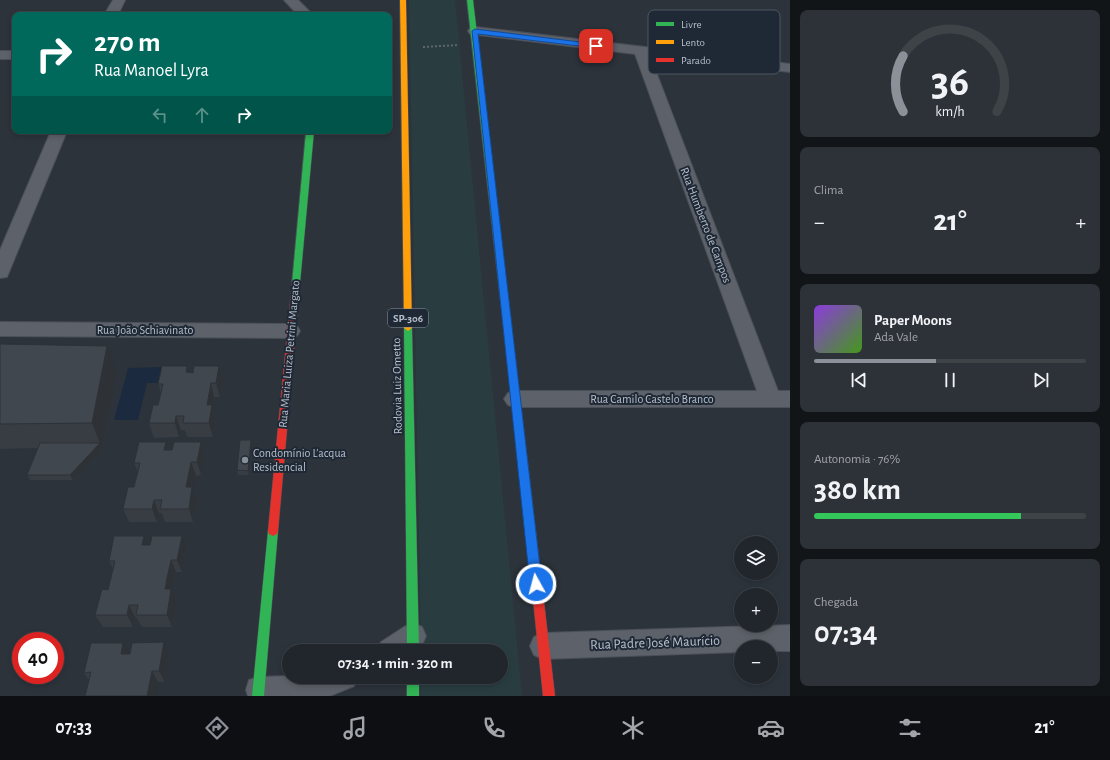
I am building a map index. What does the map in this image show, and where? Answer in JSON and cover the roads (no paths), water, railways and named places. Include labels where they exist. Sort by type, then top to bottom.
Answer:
[{"type":"street","points":[[113,12],[119,0]]},
{"type":"street","points":[[290,0],[303,12]]},
{"type":"street","name":"Rodovia Luiz Ometto","points":[[403,0],[413,644]]},
{"type":"street","points":[[470,0],[549,696]]},
{"type":"street","points":[[475,38],[648,52]]},
{"type":"street","name":"Rua Humberto de Campos","points":[[641,51],[648,68]]},
{"type":"street","points":[[0,55],[12,55]]},
{"type":"street","points":[[780,67],[790,68]]},
{"type":"street","name":"Rua Humberto de Campos","points":[[650,74],[781,399]]},
{"type":"street","points":[[0,272],[58,134]]},
{"type":"street","name":"Rua Maria Luiza Petrini Margato","points":[[259,693],[290,330],[310,134]]},
{"type":"street","name":"Rua João Schiavinato","points":[[0,330],[290,330]]},
{"type":"street","name":"Rua Camilo Castelo Branco","points":[[515,399],[781,399]]},
{"type":"street","name":"Rua Padre José Maurício","points":[[543,646],[790,638]]},
{"type":"street","points":[[259,693],[304,689],[324,684]]},
{"type":"street","points":[[413,684],[413,696]]},
{"type":"water","points":[[163,367],[160,383],[147,383],[138,420],[114,420],[128,368]]},
{"type":"place","name":"Condomínio L’acqua Residencial","points":[[245,460]]}]
